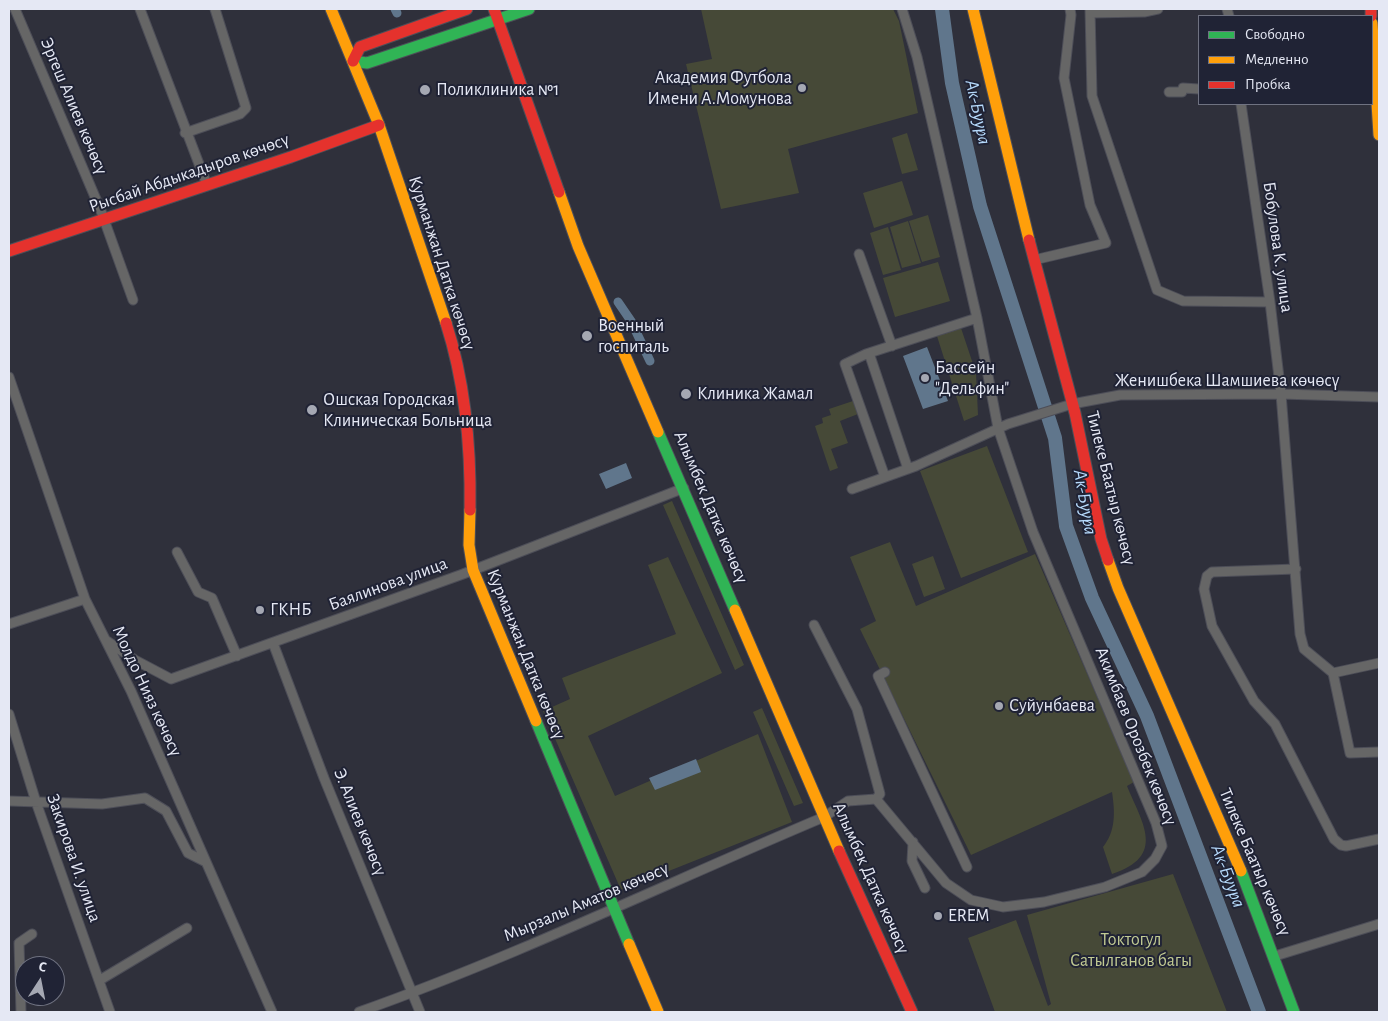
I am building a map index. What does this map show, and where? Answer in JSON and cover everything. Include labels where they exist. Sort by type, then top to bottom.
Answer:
[{"type":"main road","name":"Курманжан Датка көчөсү","points":[[331,9],[378,125],[453,345],[466,424],[470,482],[470,545],[473,570],[658,1012]]},
{"type":"main road","points":[[467,9],[360,47],[353,62],[367,63],[496,14],[529,9]]},
{"type":"main road","name":"Тилеке Баатыр көчөсү","points":[[973,9],[1034,260],[1072,404],[1101,539],[1118,588],[1253,899],[1294,1012]]},
{"type":"main road","name":"Алымбек Датка көчөсү","points":[[496,14],[578,246],[684,488],[824,817],[912,1012]]},
{"type":"main road","points":[[1373,39],[1379,136]]},
{"type":"main road","name":"Рысбай Абдыкадыров көчөсү","points":[[9,251],[378,125]]},
{"type":"street","name":"Эргеш Алиев көчөсү","points":[[16,9],[104,220],[133,300]]},
{"type":"street","points":[[140,9],[206,185]]},
{"type":"street","points":[[185,133],[240,114],[246,108],[215,9]]},
{"type":"street","points":[[902,9],[917,57],[977,318],[998,428]]},
{"type":"street","points":[[1034,260],[1106,243],[1090,205],[1064,78],[1071,15],[1070,9]]},
{"type":"street","points":[[1158,9],[1144,12],[1090,11],[1092,96],[1157,290],[1183,301],[1270,302]]},
{"type":"street","points":[[1169,92],[1182,92],[1183,88],[1198,89]]},
{"type":"street","name":"Бобулова К. улица","points":[[1241,105],[1270,302],[1281,394],[1302,645],[1307,652],[1333,673]]},
{"type":"street","points":[[859,254],[892,346]]},
{"type":"street","points":[[885,477],[846,364],[869,353],[977,318]]},
{"type":"street","points":[[869,353],[908,469]]},
{"type":"street","name":"Молдо Нияз көчөсү","points":[[9,377],[85,599],[131,691],[204,861],[272,1012]]},
{"type":"street","name":"Женишбека Шамшиева көчөсү","points":[[852,489],[908,469],[1010,423],[1072,404],[1120,395],[1281,394],[1379,397]]},
{"type":"street","name":"Акимбаев Орозбек көчөсү","points":[[876,799],[946,883],[971,900],[1003,907],[1044,902],[1105,887],[1142,872],[1155,859],[1162,846],[1156,823],[1033,532],[998,428]]},
{"type":"street","name":"Баялинова улица","points":[[106,641],[135,660],[171,679],[473,570],[684,488]]},
{"type":"street","points":[[177,552],[198,592],[212,598],[238,656]]},
{"type":"street","points":[[1296,569],[1212,572],[1207,576],[1204,589],[1212,626],[1254,701],[1275,724],[1334,839],[1341,845],[1346,846],[1379,839]]},
{"type":"street","points":[[9,624],[85,599]]},
{"type":"street","points":[[814,625],[857,709],[880,794],[876,799],[848,802],[824,817]]},
{"type":"street","name":"Э. Алиев көчөсү","points":[[273,643],[324,778],[420,1012]]},
{"type":"street","points":[[1379,664],[1333,673],[1350,753],[1379,752]]},
{"type":"street","points":[[885,672],[878,676],[967,866]]},
{"type":"street","name":"Закирова И. улица","points":[[9,714],[36,802],[110,1012]]},
{"type":"street","points":[[9,801],[102,804],[145,798],[166,811],[188,853],[204,861]]},
{"type":"street","name":"Мырзалы Аматов көчөсү","points":[[359,1012],[412,993],[824,817]]},
{"type":"street","points":[[912,842],[912,861],[925,888]]},
{"type":"street","points":[[1275,956],[1379,924]]},
{"type":"street","points":[[100,980],[187,928]]},
{"type":"street","points":[[9,943],[19,943],[32,934]]},
{"type":"street","points":[[19,943],[20,1012]]},
{"type":"green space","name":"Академия Футбола Имени А.Момунова","points":[[701,9],[893,9],[899,21],[918,113],[788,149],[799,193],[721,209],[686,64],[712,59]]},
{"type":"green space","points":[[907,133],[918,170],[902,174],[892,138]]},
{"type":"green space","points":[[902,181],[913,215],[874,228],[863,193]]},
{"type":"green space","points":[[928,215],[940,257],[922,262],[909,221]]},
{"type":"green space","points":[[908,221],[921,263],[902,268],[890,227]]},
{"type":"green space","points":[[888,227],[901,270],[883,275],[870,233]]},
{"type":"green space","points":[[938,262],[950,301],[895,317],[883,278]]},
{"type":"green space","points":[[960,325],[976,373],[978,415],[964,421],[936,333]]},
{"type":"green space","points":[[853,401],[858,414],[840,421],[848,443],[831,449],[838,468],[830,471],[815,426],[823,423],[822,418],[831,415],[829,409]]},
{"type":"green space","points":[[987,446],[1028,552],[961,578],[920,471]]},
{"type":"green space","points":[[672,501],[744,665],[735,670],[663,505]]},
{"type":"green space","name":"Суйунбаева","points":[[890,542],[916,606],[1035,554],[1134,782],[1127,786],[1139,813],[1146,837],[1145,848],[1140,858],[1129,867],[1112,874],[1103,847],[1114,821],[1112,792],[971,855],[860,629],[876,621],[850,557]]},
{"type":"green space","points":[[933,556],[945,589],[924,597],[912,564]]},
{"type":"green space","points":[[668,557],[722,673],[588,736],[615,796],[758,734],[792,822],[621,890],[543,711],[570,699],[562,678],[676,634],[648,565]]},
{"type":"green space","points":[[762,708],[803,803],[794,806],[753,712]]},
{"type":"green space","name":"Токтогул Сатылганов багы","points":[[1173,874],[1227,1012],[995,1012],[968,938],[1016,920],[1048,1006],[1051,1004],[1027,915]]},
{"type":"water","name":"Бассейн \"Дельфин\"","points":[[927,347],[948,401],[923,409],[903,356]]},
{"type":"water","points":[[626,463],[632,478],[606,489],[599,474]]},
{"type":"water","points":[[696,759],[701,772],[655,790],[649,778]]},
{"type":"waterway","points":[[395,9],[397,13]]},
{"type":"waterway","name":"Ак-Буура","points":[[942,9],[952,83],[980,206],[1055,438],[1066,526],[1092,598],[1147,716],[1259,1012]]},
{"type":"waterway","points":[[618,302],[631,321],[650,361]]},
{"type":"traffic: fast","points":[[353,61],[367,63],[529,9]]},
{"type":"traffic: fast","points":[[658,432],[735,610]]},
{"type":"traffic: fast","points":[[536,721],[629,944]]},
{"type":"traffic: fast","points":[[1241,871],[1294,1012]]},
{"type":"traffic: slow","points":[[331,9],[379,125],[446,323]]},
{"type":"traffic: slow","points":[[973,9],[1029,240]]},
{"type":"traffic: slow","points":[[1373,39],[1379,135]]},
{"type":"traffic: slow","points":[[559,192],[578,246],[658,432]]},
{"type":"traffic: slow","points":[[470,510],[469,545],[473,570],[536,721]]},
{"type":"traffic: slow","points":[[1108,560],[1118,588],[1241,871]]},
{"type":"traffic: slow","points":[[735,610],[839,851]]},
{"type":"traffic: slow","points":[[629,944],[658,1012]]},
{"type":"traffic: jam","points":[[353,61],[360,47],[467,9]]},
{"type":"traffic: jam","points":[[494,9],[559,192]]},
{"type":"traffic: jam","points":[[1371,9],[1371,15]]},
{"type":"traffic: jam","points":[[9,251],[291,157],[379,125]]},
{"type":"traffic: jam","points":[[1029,240],[1075,413],[1101,539],[1108,560]]},
{"type":"traffic: jam","points":[[446,323],[453,345],[466,415],[470,510]]},
{"type":"traffic: jam","points":[[839,851],[912,1012]]},
{"type":"place","name":"Академия Футбола Имени А.Момунова","points":[[802,88]]},
{"type":"place","name":"Поликлиника №1","points":[[425,90]]},
{"type":"place","name":"Военный госпиталь","points":[[587,336]]},
{"type":"place","name":"Бассейн \"Дельфин\"","points":[[925,378]]},
{"type":"place","name":"Клиника Жамал","points":[[686,394]]},
{"type":"place","name":"Ошская Городская Клиническая Больница","points":[[312,410]]},
{"type":"place","name":"ГКНБ","points":[[260,610]]},
{"type":"place","name":"Суйунбаева","points":[[999,706]]},
{"type":"place","name":"EREM","points":[[938,916]]}]
